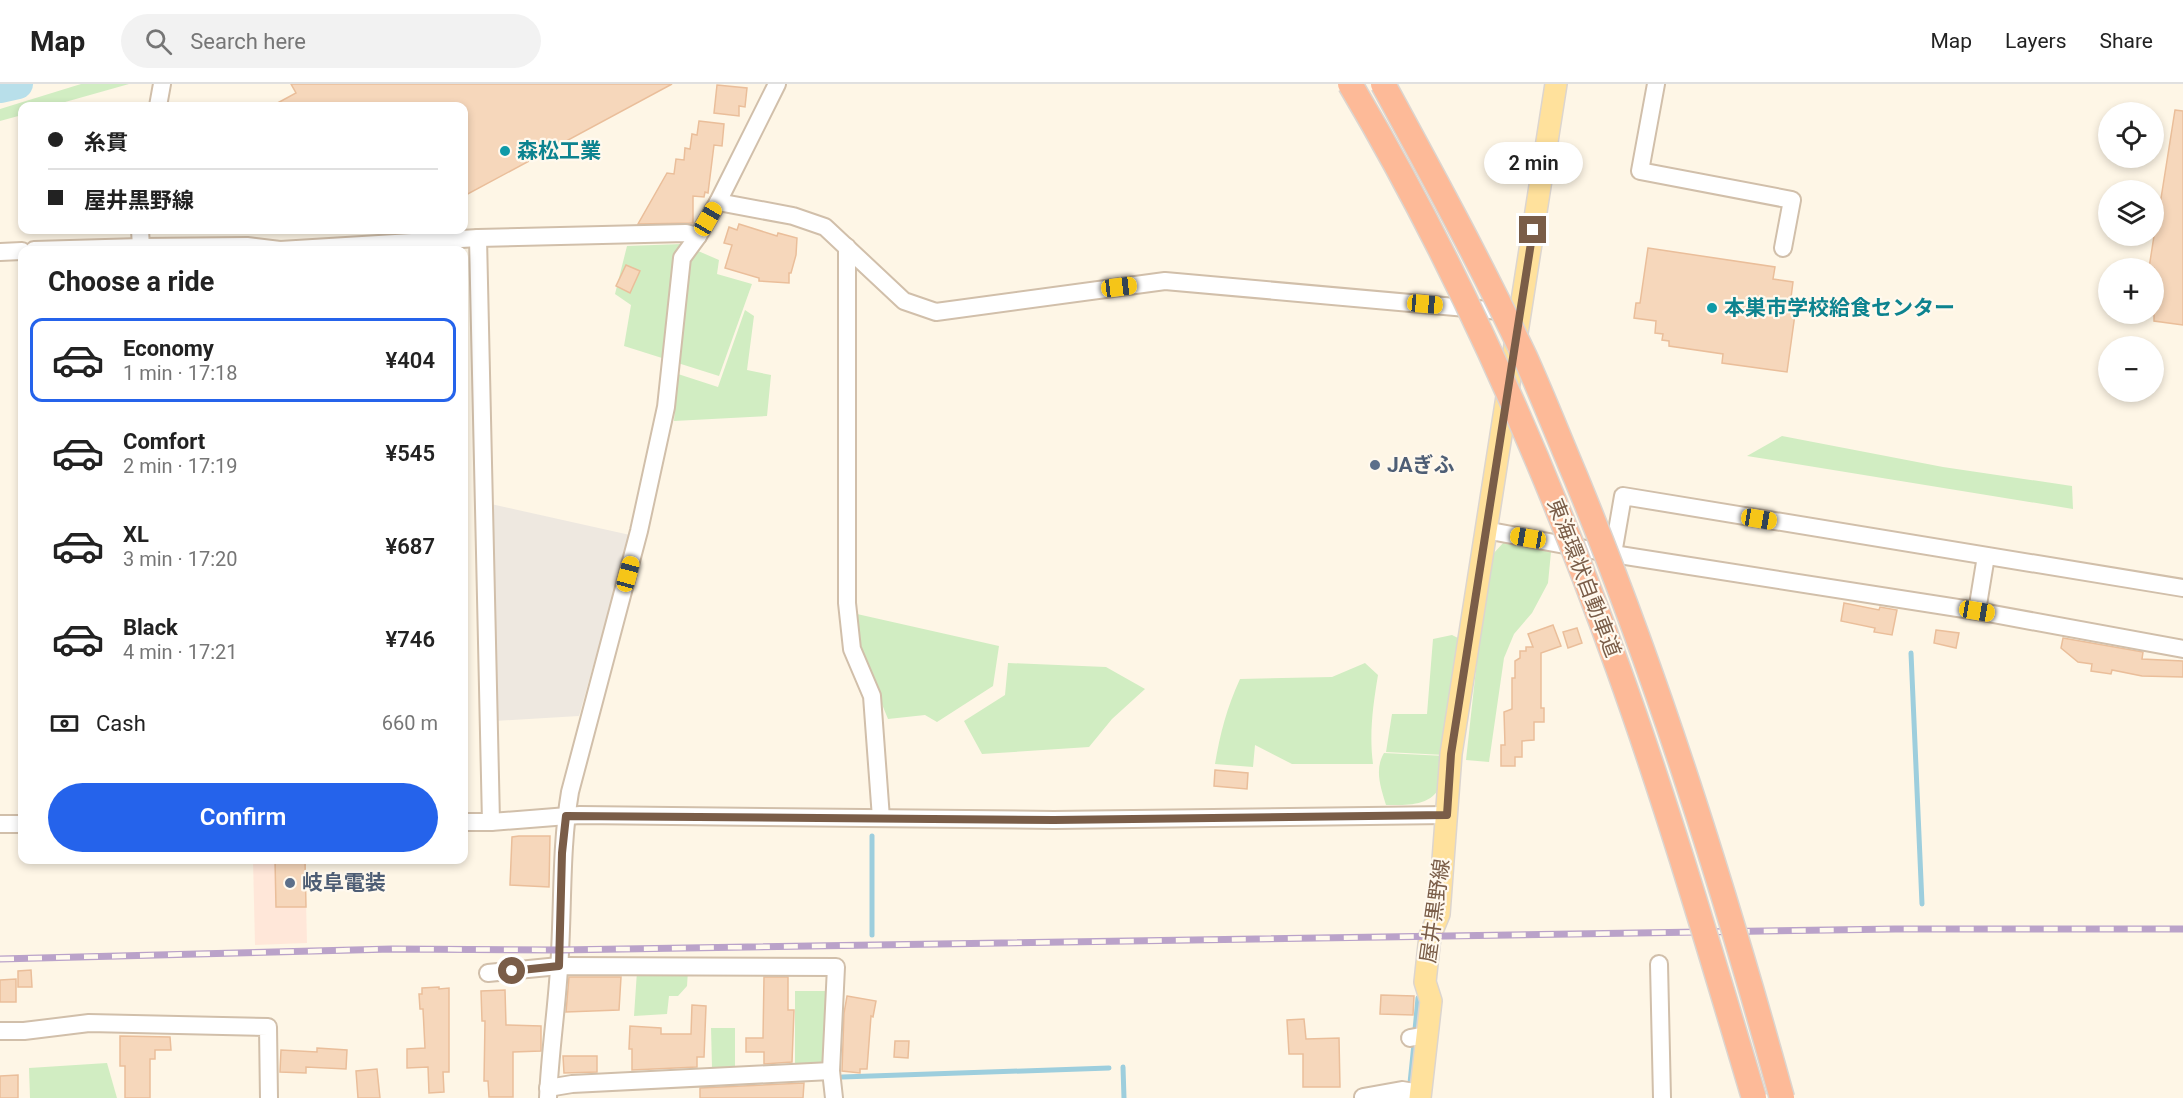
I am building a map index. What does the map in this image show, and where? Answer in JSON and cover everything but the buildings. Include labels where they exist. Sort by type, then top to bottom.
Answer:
[{"type":"highway","name":"東海環状自動車道","points":[[1350,84],[1442,253],[1507,389],[1565,527],[1618,668],[1664,803],[1754,1098]]},
{"type":"highway","name":"東海環状自動車道","points":[[1383,84],[1469,243],[1525,358],[1616,575],[1700,817],[1782,1098]]},
{"type":"main road","name":"屋井黒野線","points":[[1420,1095],[1418,1037],[1431,1001],[1425,982],[1430,936],[1439,914],[1451,754],[1557,84]]},
{"type":"street","points":[[159,102],[162,84]]},
{"type":"street","points":[[777,84],[718,202],[682,258],[666,407],[639,531],[570,792],[566,816],[562,853],[559,966],[548,1093],[572,1084],[831,1071]]},
{"type":"street","points":[[1656,84],[1640,171],[1792,200],[1783,248]]},
{"type":"street","points":[[718,202],[793,216],[825,227],[904,300],[936,312],[1165,281],[1520,313]]},
{"type":"street","points":[[346,246],[478,238],[686,233],[698,236]]},
{"type":"street","points":[[478,238],[491,822]]},
{"type":"street","points":[[847,247],[847,603],[852,649],[872,696],[881,818]]},
{"type":"street","points":[[0,252],[18,251]]},
{"type":"street","points":[[1613,554],[1623,496],[2183,588]]},
{"type":"street","points":[[1485,531],[1613,554],[1977,611],[2183,649]]},
{"type":"street","points":[[1977,611],[1986,556]]},
{"type":"street","points":[[468,822],[566,816],[1054,820],[1447,815]]},
{"type":"street","points":[[0,824],[18,824]]},
{"type":"street","points":[[1659,964],[1662,1098]]},
{"type":"street","points":[[488,973],[559,966],[836,967],[831,1071],[834,1098]]},
{"type":"street","points":[[0,1030],[24,1031],[89,1023],[268,1027],[269,1098]]},
{"type":"street","points":[[1363,1097],[1402,1090],[1420,1095]]},
{"type":"shaded area","points":[[491,504],[630,535],[579,716],[495,721]]},
{"type":"shaded area","points":[[253,864],[305,864],[307,943],[255,945]]},
{"type":"green space","points":[[81,84],[129,84],[65,102],[23,102]]},
{"type":"green space","points":[[18,103],[18,116],[0,121],[0,109]]},
{"type":"green space","points":[[682,244],[719,260],[717,274],[752,284],[719,376],[624,346],[631,305],[615,294],[627,246]]},
{"type":"green space","points":[[745,310],[754,316],[747,370],[771,375],[767,416],[674,421],[678,374],[718,387]]},
{"type":"green space","points":[[1782,436],[1943,467],[2072,486],[2073,509],[1747,456]]},
{"type":"green space","points":[[1504,542],[1551,552],[1548,583],[1532,613],[1514,634],[1504,658],[1489,762],[1466,760],[1480,633],[1493,554]]},
{"type":"green space","points":[[857,614],[999,646],[993,686],[937,722],[925,715],[888,719],[859,648]]},
{"type":"green space","points":[[1452,635],[1458,638],[1445,755],[1386,752],[1392,714],[1427,714],[1433,639]]},
{"type":"green space","points":[[1008,663],[1106,667],[1145,689],[1112,719],[1089,747],[982,754],[964,721],[1005,695]]},
{"type":"green space","points":[[1365,663],[1378,675],[1372,720],[1373,764],[1292,764],[1255,745],[1253,767],[1215,764],[1224,721],[1240,679],[1332,677]]},
{"type":"green space","points":[[1384,753],[1445,756],[1443,778],[1437,792],[1417,803],[1386,805],[1379,772]]},
{"type":"green space","points":[[688,970],[687,986],[678,996],[669,996],[667,1014],[634,1016],[637,971]]},
{"type":"green space","points":[[795,991],[830,991],[826,1058],[817,1065],[795,1065]]},
{"type":"green space","points":[[711,1028],[735,1028],[735,1068],[712,1068]]},
{"type":"green space","points":[[107,1063],[117,1098],[30,1098],[29,1068]]},
{"type":"waterway","points":[[0,88],[18,84]]},
{"type":"waterway","points":[[1911,653],[1922,904]]},
{"type":"waterway","points":[[872,836],[872,935]]},
{"type":"waterway","points":[[1415,1030],[1418,998]]},
{"type":"waterway","points":[[1410,1083],[1414,1044]]},
{"type":"waterway","points":[[1123,1067],[1124,1098]]},
{"type":"waterway","points":[[842,1077],[1109,1068]]},
{"type":"railway","points":[[0,959],[392,949],[560,950],[1895,929],[2183,929]]},
{"type":"place","name":"森松工業","points":[[505,151]]},
{"type":"place","name":"本巣市学校給食センター","points":[[1712,308]]},
{"type":"place","name":"JAぎふ","points":[[1375,465]]},
{"type":"place","name":"岐阜電装","points":[[290,883]]},
{"type":"route","points":[[512,971],[559,966],[562,853],[566,816],[1054,820],[1447,815],[1451,754],[1533,230]]}]
